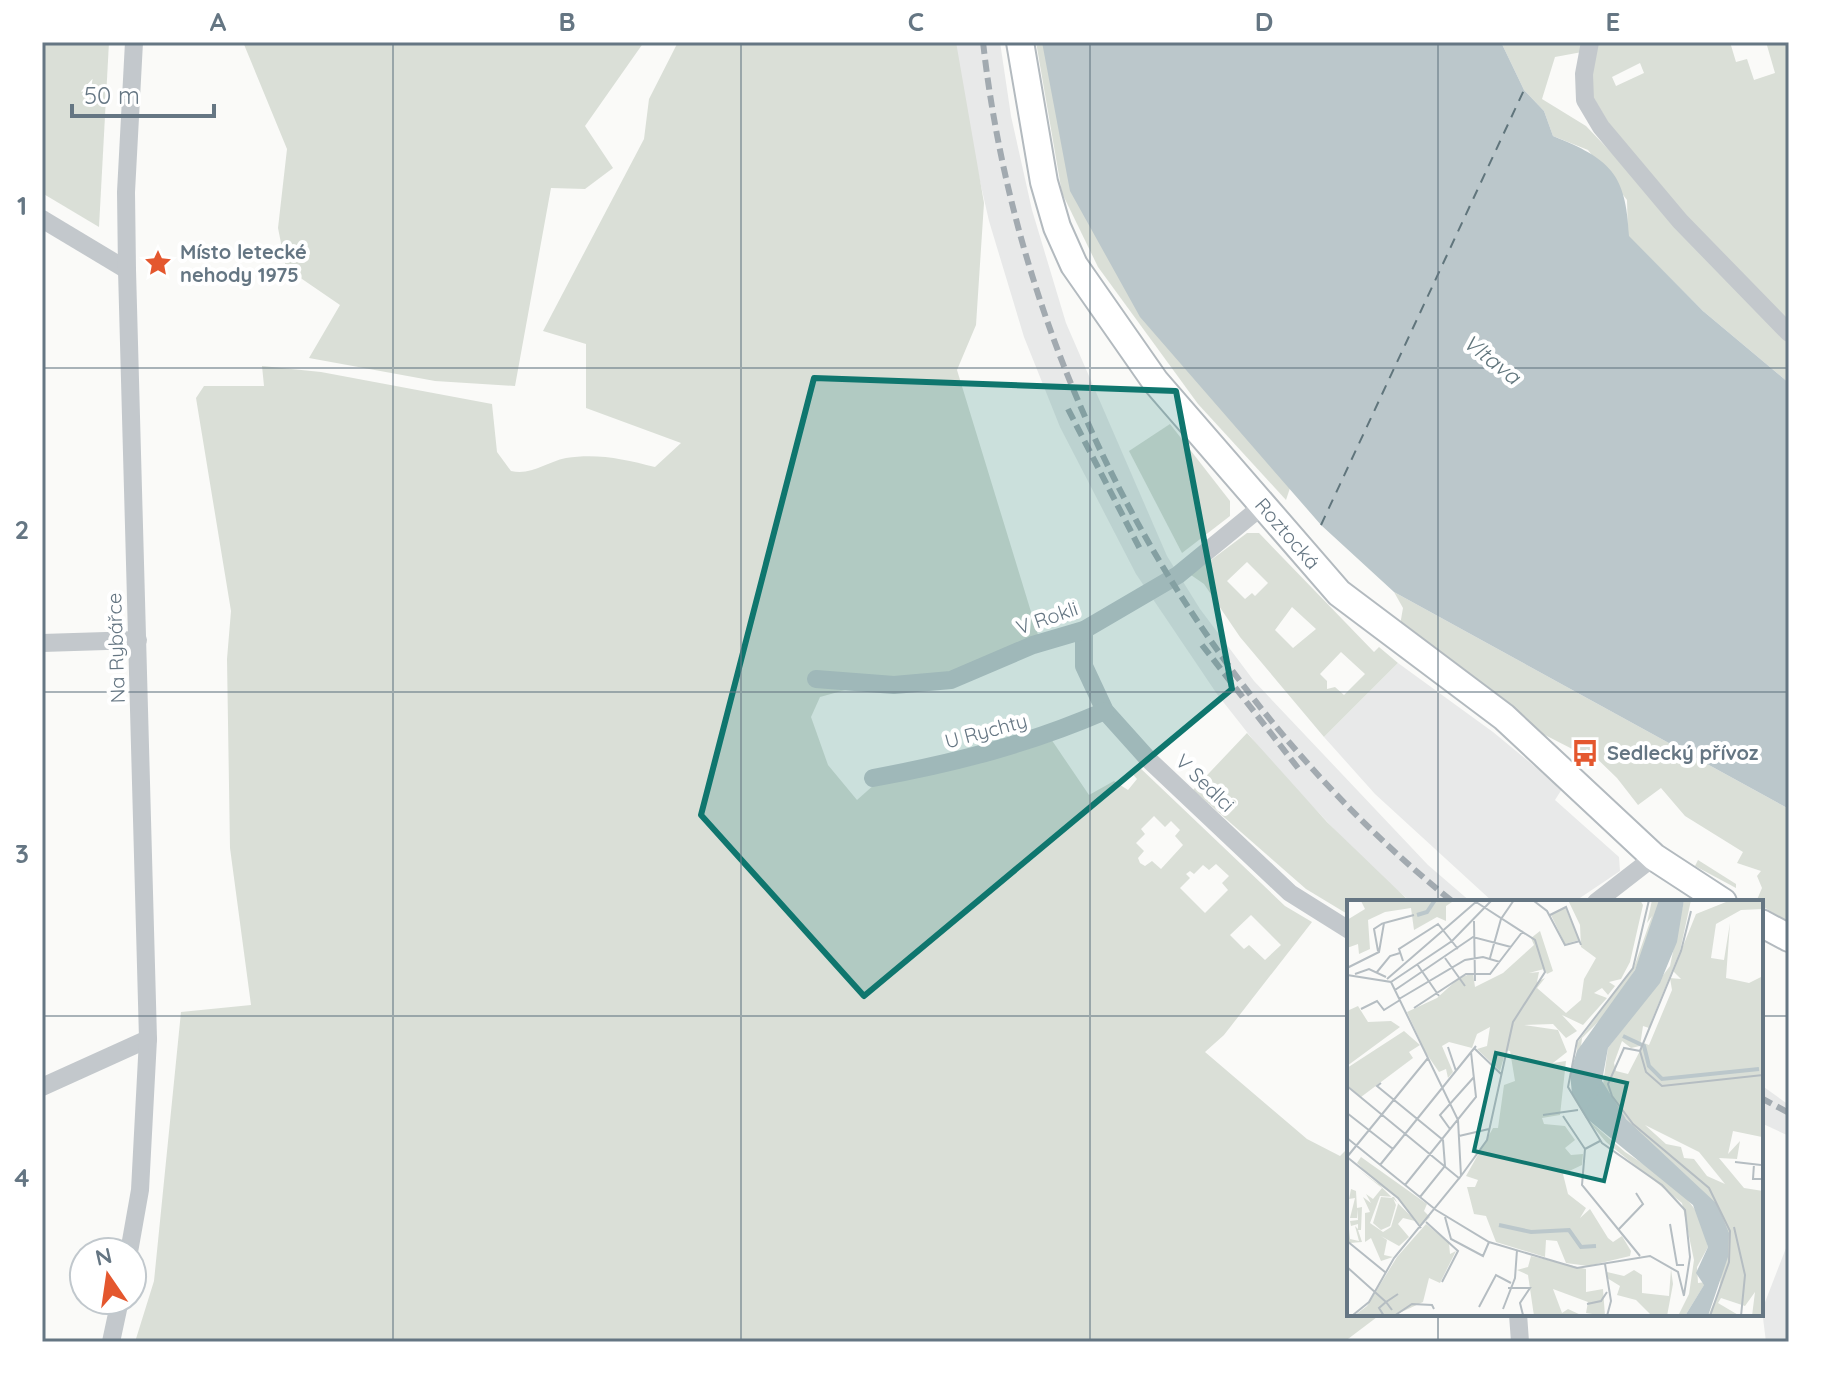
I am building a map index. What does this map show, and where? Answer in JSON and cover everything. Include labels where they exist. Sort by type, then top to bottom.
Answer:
[{"type":"main road","name":"Roztocká","points":[[1020,42],[1044,182],[1074,265],[1155,381],[1261,507],[1339,593],[1504,717],[1654,857],[1681,878],[1720,900]]},
{"type":"main road","points":[[1763,924],[1789,938]]},
{"type":"street","name":"Na Rybářce","points":[[132,1236],[140,1190],[148,1039],[127,270],[126,192],[134,42]]},
{"type":"street","points":[[1590,42],[1584,74],[1585,100],[1601,127],[1680,221],[1789,333]]},
{"type":"street","points":[[42,219],[127,270]]},
{"type":"street","name":"V Rokli","points":[[816,679],[894,685],[951,680],[1033,645],[1084,630],[1178,575],[1261,507]]},
{"type":"street","name":"V Sedlci","points":[[1084,630],[1084,666],[1105,711],[1149,760],[1290,893],[1347,929]]},
{"type":"street","points":[[42,643],[138,640]]},
{"type":"street","name":"U Rychty","points":[[873,778],[937,766],[1043,738],[1105,711]]},
{"type":"street","points":[[1599,900],[1654,857]]},
{"type":"street","points":[[42,1087],[148,1039]]},
{"type":"street","points":[[111,1342],[117,1316]]},
{"type":"street","points":[[1518,1316],[1520,1342]]},
{"type":"highlighted area","points":[[814,378],[1176,391],[1232,689],[864,996],[701,815]]},
{"type":"shaded area","points":[[42,42],[109,42],[99,227],[42,193]]},
{"type":"shaded area","points":[[243,42],[644,42],[585,126],[613,168],[585,189],[551,188],[515,386],[435,381],[309,358],[340,305],[286,268],[278,228],[287,149]]},
{"type":"shaded area","points":[[678,42],[956,42],[984,203],[976,325],[957,370],[1039,638],[933,679],[885,679],[820,697],[811,717],[828,765],[857,800],[875,784],[1051,739],[1089,795],[1114,781],[1128,790],[1137,779],[1130,771],[1137,765],[1285,906],[1312,922],[1224,1035],[1205,1052],[1307,1139],[1340,1156],[1347,1149],[1347,1316],[1378,1316],[1344,1342],[135,1342],[143,1316],[148,1316],[148,1300],[154,1281],[181,1012],[251,1005],[230,848],[227,659],[231,611],[196,398],[204,386],[264,386],[262,366],[321,372],[492,404],[497,452],[511,471],[518,472],[566,458],[589,456],[655,467],[681,443],[586,408],[586,344],[543,331],[644,139],[649,99]],"holes":[[[1154,816],[1165,827],[1171,821],[1180,830],[1175,836],[1183,845],[1161,869],[1152,861],[1145,866],[1140,863],[1138,858],[1144,851],[1136,843],[1145,834],[1141,829]],[[1216,864],[1229,876],[1222,883],[1228,890],[1205,913],[1180,888],[1190,878],[1186,874],[1190,871],[1194,874],[1203,865],[1209,870]],[[1251,915],[1281,945],[1265,960],[1249,945],[1244,949],[1230,935]]]},
{"type":"shaded area","points":[[955,42],[1000,42],[1011,116],[1032,210],[1066,323],[1167,556],[1200,609],[1254,681],[1428,865],[1469,900],[1409,900],[1367,864],[1269,760],[1217,694],[1136,574],[1060,427],[1024,337],[989,221],[967,124]]},
{"type":"shaded area","points":[[1036,42],[1042,42],[1291,485],[1286,500],[1198,404],[1098,267],[1062,193]]},
{"type":"shaded area","points":[[1501,42],[1584,42],[1582,52],[1555,57],[1542,99],[1586,126],[1789,338],[1789,383],[1703,311],[1628,236],[1627,200],[1588,150],[1553,136],[1544,111],[1524,90]]},
{"type":"shaded area","points":[[1594,42],[1730,42],[1736,62],[1747,59],[1754,80],[1775,73],[1766,42],[1789,42],[1789,326],[1735,273],[1611,127],[1593,97],[1590,59]],"holes":[[[1640,63],[1644,73],[1616,86],[1612,77]]]},
{"type":"shaded area","points":[[1170,424],[1230,501],[1230,516],[1182,553],[1129,451]]},
{"type":"shaded area","points":[[1247,533],[1259,533],[1374,652],[1379,647],[1398,663],[1324,737],[1240,637],[1204,584],[1191,575]],"holes":[[[1247,562],[1268,583],[1255,596],[1252,593],[1245,599],[1227,581]],[[1292,607],[1316,629],[1293,648],[1275,630]],[[1341,652],[1365,674],[1344,695],[1335,687],[1327,689],[1327,681],[1320,674]]]},
{"type":"shaded area","points":[[1394,592],[1789,809],[1789,923],[1763,906],[1763,900],[1757,900],[1762,888],[1757,876],[1761,871],[1737,863],[1743,852],[1685,816],[1661,788],[1638,805],[1617,778],[1587,749],[1582,754],[1543,734],[1400,625],[1403,608]]},
{"type":"shaded area","points":[[1398,663],[1493,732],[1562,789],[1555,800],[1619,857],[1620,871],[1577,900],[1491,900],[1375,794],[1324,737]]},
{"type":"shaded area","points":[[1247,733],[1327,822],[1408,900],[1347,900],[1347,914],[1306,889],[1193,790]]},
{"type":"shaded area","points":[[1698,860],[1736,884],[1736,888],[1695,866]]},
{"type":"shaded area","points":[[1763,1086],[1789,1105],[1789,1136],[1763,1124]]},
{"type":"shaded area","points":[[1786,1248],[1789,1250],[1789,1342],[1766,1342],[1763,1307]]},
{"type":"water","name":"Vltava","points":[[1042,42],[1501,42],[1524,90],[1544,111],[1553,136],[1601,161],[1619,183],[1629,236],[1703,311],[1789,383],[1789,809],[1394,592],[1321,525],[1140,317],[1070,191]]},
{"type":"ferry route","points":[[1321,525],[1524,90]]},
{"type":"railway","points":[[983,42],[1003,165],[1036,287],[1080,404],[1135,518],[1200,625],[1276,726],[1360,819],[1451,900]]},
{"type":"railway","points":[[1068,409],[1141,551]]},
{"type":"railway","points":[[1202,645],[1298,768]]},
{"type":"railway","points":[[1763,1099],[1789,1113]]},
{"type":"place","name":"Místo letecké nehody 1975","points":[[158,263]]},
{"type":"place","name":"Sedlecký přívoz","points":[[1585,753]]}]
